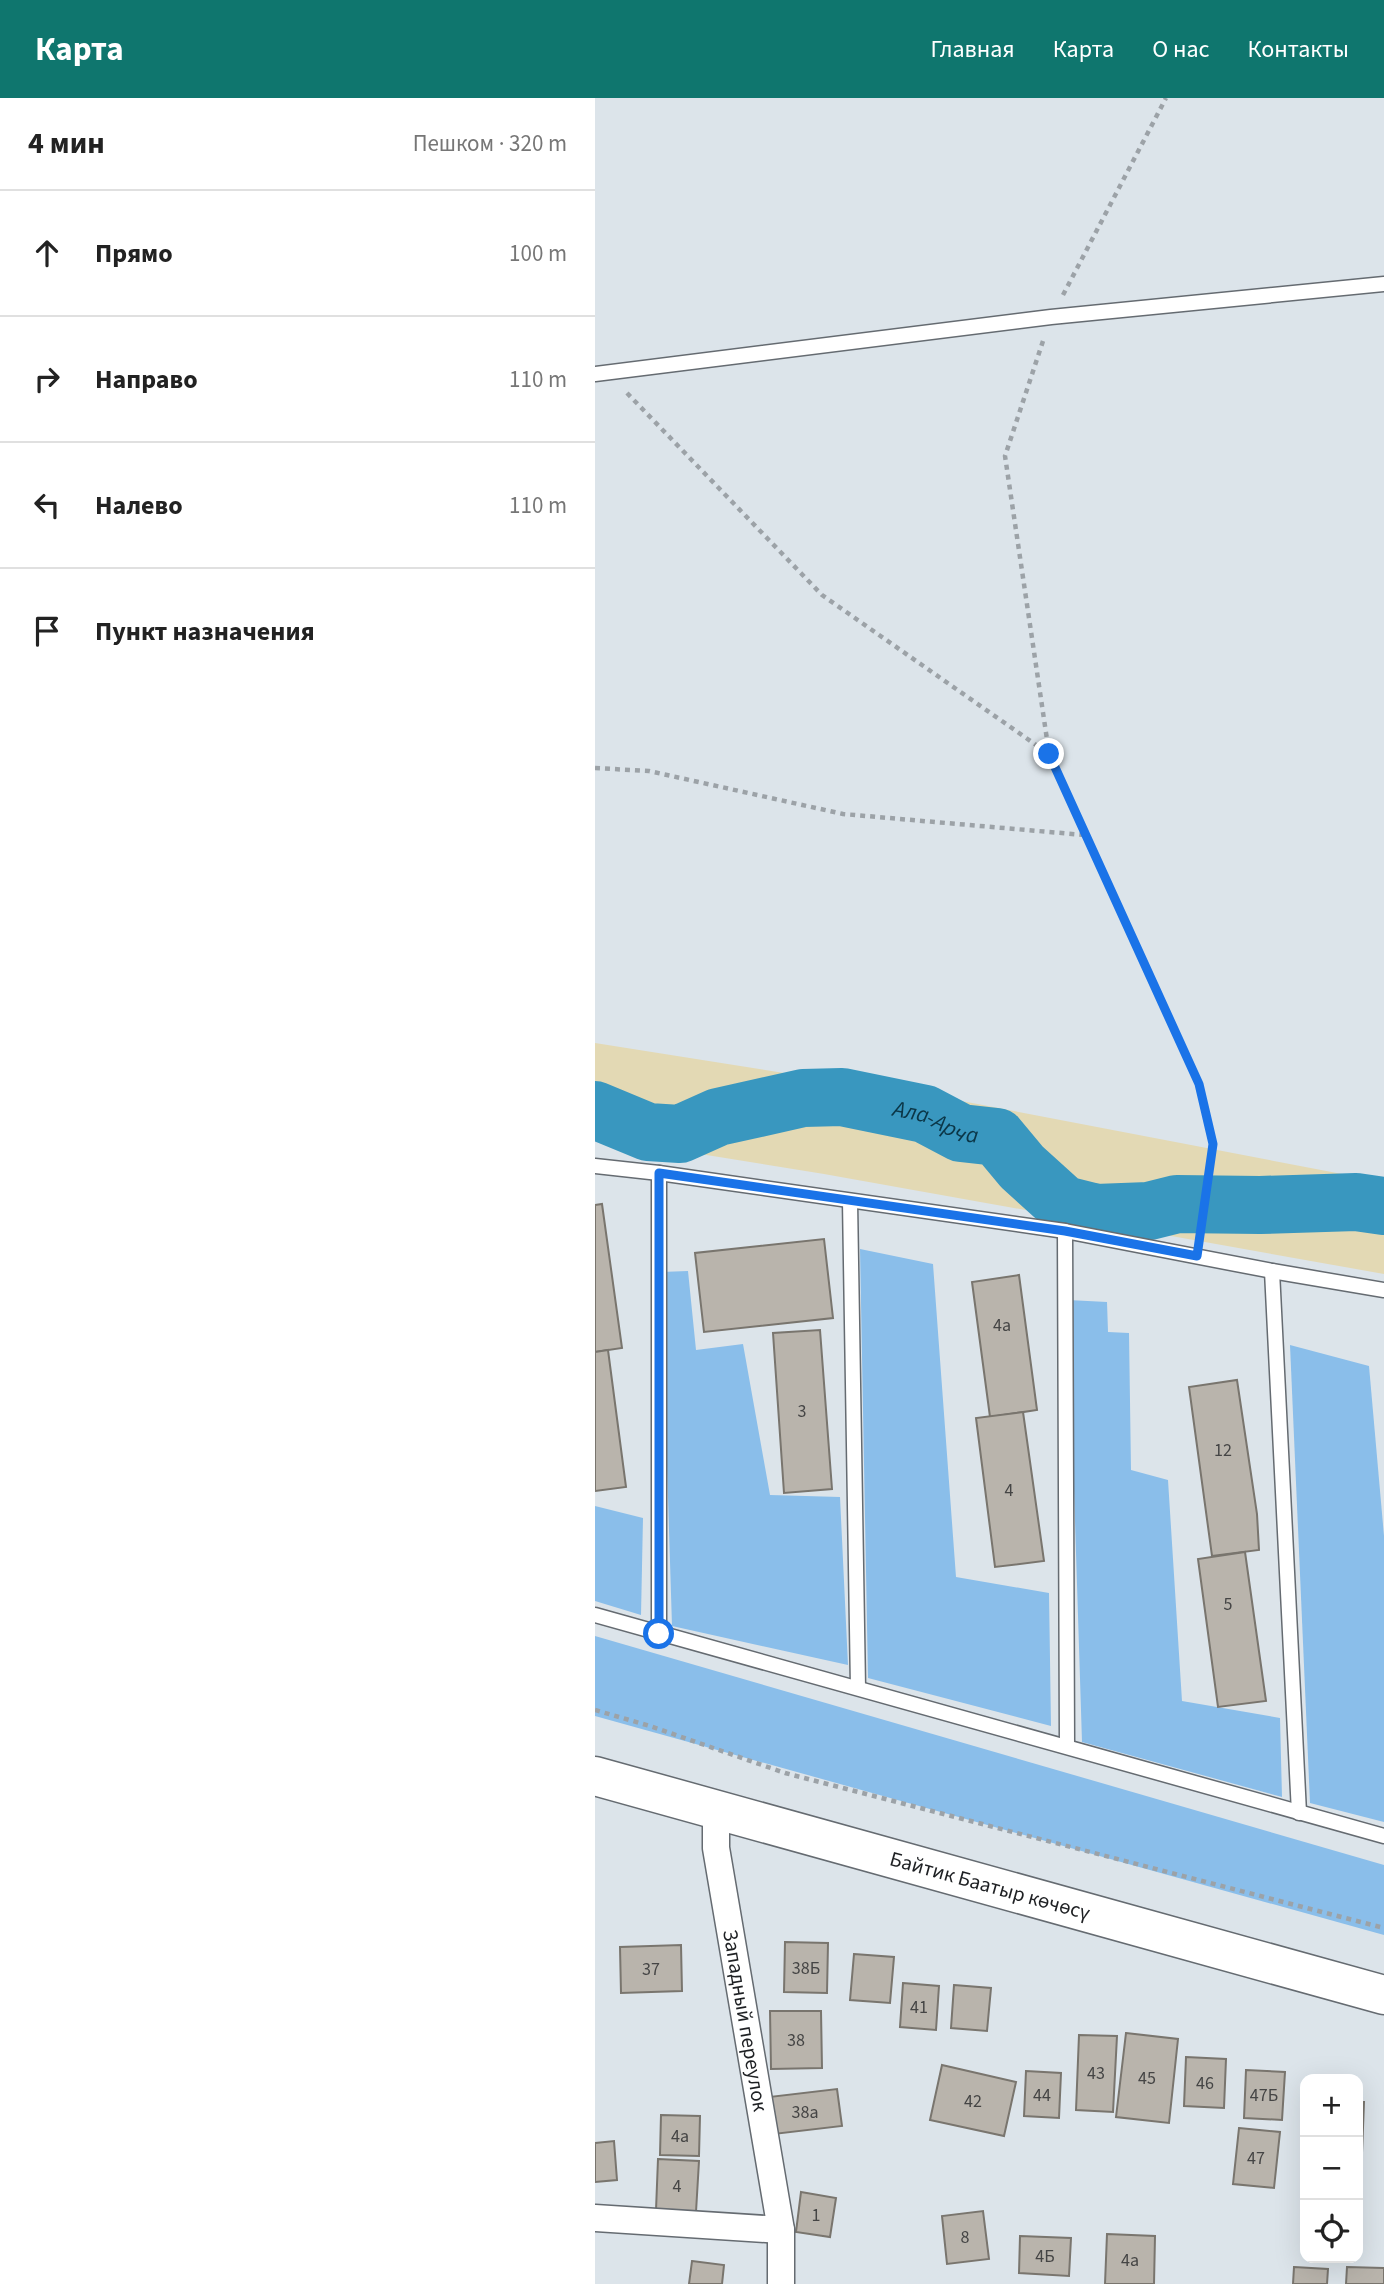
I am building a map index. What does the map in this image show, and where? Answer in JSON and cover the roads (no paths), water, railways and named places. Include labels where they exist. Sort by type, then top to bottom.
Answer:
[{"type":"main road","name":"Байтик Баатыр көчөсү","points":[[595,1776],[1384,1995]]},
{"type":"street","name":"Западный переулок","points":[[716,1811],[716,1848],[781,2230],[781,2284]]},
{"type":"street","points":[[595,2218],[781,2230]]},
{"type":"lane","points":[[601,373],[1051,317],[1384,284]]},
{"type":"lane","points":[[595,1166],[1065,1231],[1384,1290]]},
{"type":"lane","points":[[659,1173],[659,1634]]},
{"type":"lane","points":[[850,1201],[858,1688]]},
{"type":"lane","points":[[1065,1231],[1067,1746]]},
{"type":"lane","points":[[1272,1271],[1299,1813]]},
{"type":"lane","points":[[595,1615],[1384,1836]]},
{"type":"waterway","name":"Ала-Арча","points":[[595,1110],[648,1132],[680,1134],[718,1117],[803,1098],[842,1097],[925,1114],[961,1133],[997,1137],[1022,1167],[1064,1205],[1096,1213],[1149,1211],[1177,1204],[1356,1202],[1384,1206]]}]
